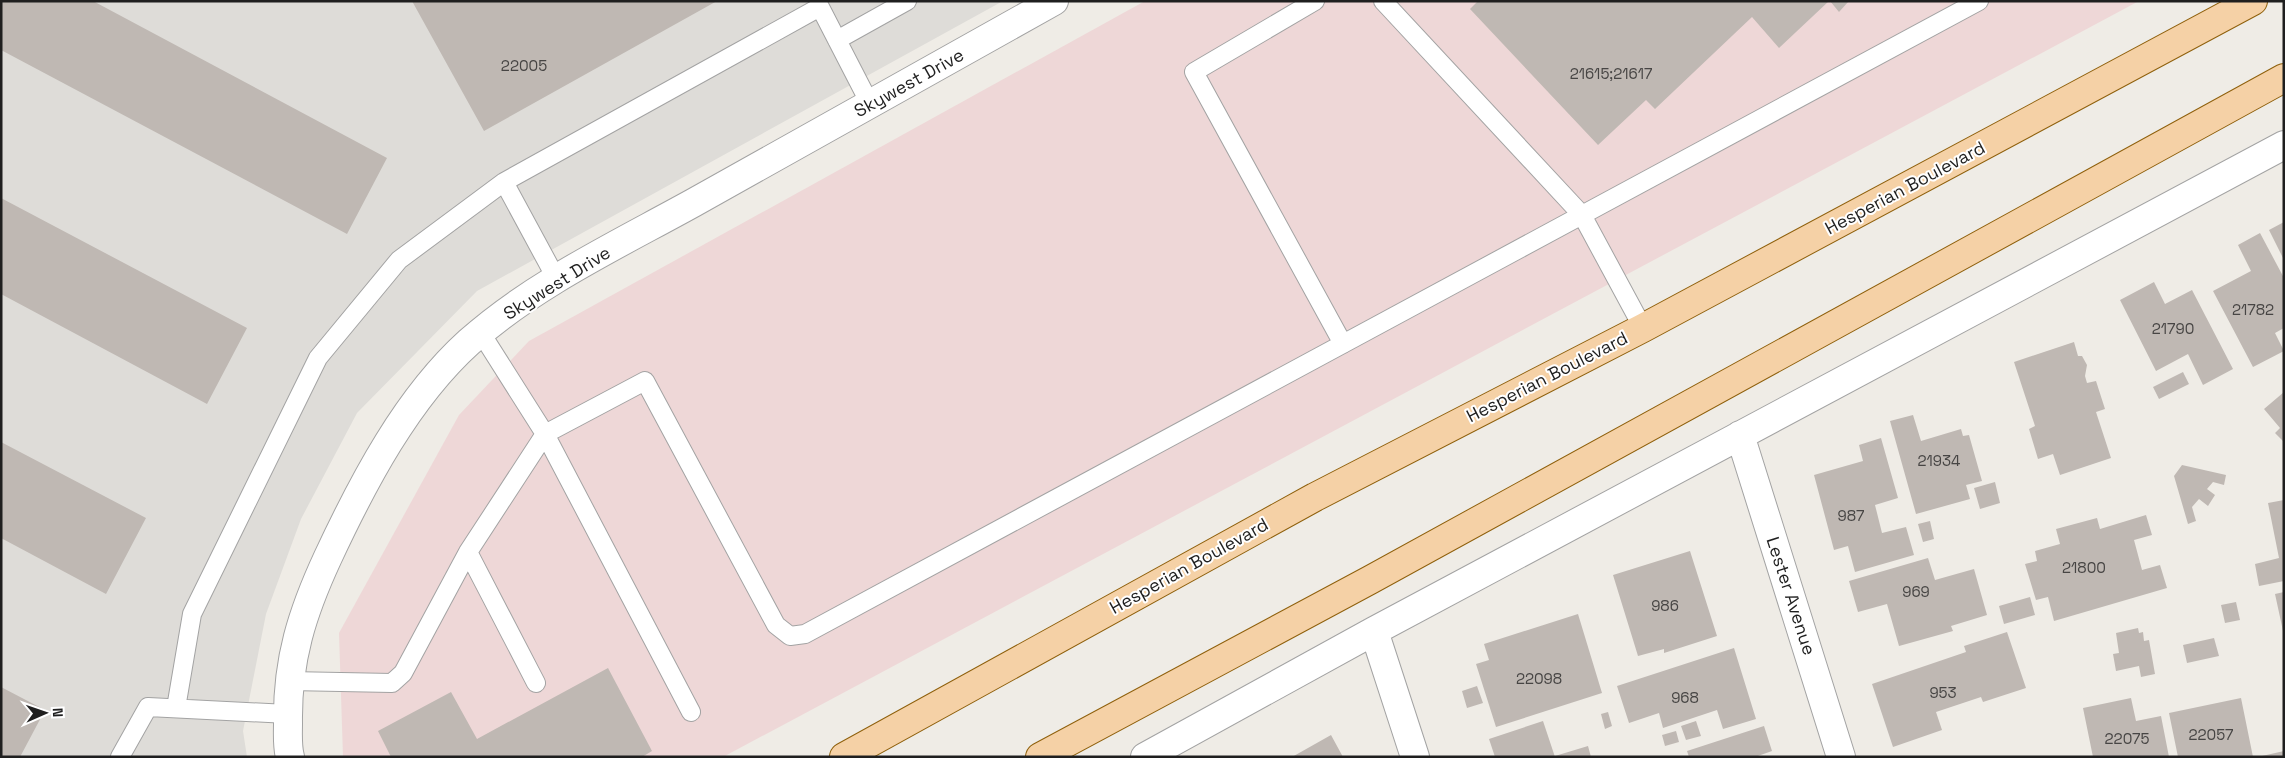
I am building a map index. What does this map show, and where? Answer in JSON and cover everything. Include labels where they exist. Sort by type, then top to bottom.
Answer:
[{"type":"main road","name":"Hesperian Boulevard","points":[[844,757],[1315,497],[1643,328],[2253,1]]},
{"type":"main road","points":[[1040,757],[1370,580],[2284,78]]},
{"type":"street","name":"Skywest Drive","points":[[290,757],[287,696],[296,641],[308,600],[331,550],[400,423],[431,382],[481,333],[507,312],[557,280],[1054,1]]},
{"type":"street","points":[[1144,757],[1374,631],[2284,145]]},
{"type":"street","name":"Lester Avenue","points":[[1740,435],[1841,757]]},
{"type":"street","points":[[1374,631],[1415,757]]},
{"type":"lane","points":[[837,40],[906,1]]},
{"type":"lane","points":[[1315,1],[1194,72],[1343,344]]},
{"type":"lane","points":[[1383,1],[1582,215],[1643,328]]},
{"type":"lane","points":[[290,681],[392,682],[403,673],[468,552],[545,434],[645,381],[776,625],[790,636],[804,634],[1979,1]]},
{"type":"lane","points":[[176,708],[192,614],[318,358],[399,260],[504,182],[820,7],[870,104]]},
{"type":"lane","points":[[504,182],[557,280]]},
{"type":"lane","points":[[481,333],[545,434],[691,712]]},
{"type":"lane","points":[[468,552],[536,683]]},
{"type":"lane","points":[[120,757],[148,707],[288,714]]},
{"type":"shaded area","points":[[1,1],[1003,1],[477,291],[357,413],[301,519],[266,614],[243,731],[247,757],[1,757]]},
{"type":"shaded area","points":[[1145,1],[2139,1],[723,757],[343,757],[339,633],[459,415],[529,341]]},
{"type":"building","points":[[1,1],[93,1],[387,158],[347,234],[1,50]]},
{"type":"building","points":[[412,1],[717,1],[484,131]]},
{"type":"building","points":[[1478,1],[1829,1],[1779,48],[1752,17],[1655,109],[1646,100],[1598,145],[1470,9]]},
{"type":"building","points":[[1830,1],[1849,1],[1839,12]]},
{"type":"building","points":[[1,198],[247,328],[207,404],[1,294]]},
{"type":"building","points":[[2284,222],[2284,260],[2269,230]]},
{"type":"building","points":[[2260,233],[2284,278],[2284,328],[2275,333],[2284,351],[2253,367],[2213,291],[2251,271],[2238,245]]},
{"type":"building","points":[[2154,282],[2165,304],[2192,290],[2233,369],[2203,385],[2188,354],[2156,371],[2120,300]]},
{"type":"building","points":[[2074,342],[2078,356],[2082,356],[2087,365],[2085,376],[2087,383],[2096,381],[2105,409],[2096,412],[2111,458],[2060,475],[2053,454],[2038,459],[2029,429],[2035,426],[2014,362]]},
{"type":"building","points":[[2183,372],[2189,384],[2159,399],[2153,387]]},
{"type":"building","points":[[2284,392],[2284,442],[2275,433],[2280,428],[2264,409]]},
{"type":"building","points":[[1913,415],[1921,441],[1961,429],[1963,436],[1969,435],[1982,481],[1966,485],[1970,499],[1916,514],[1890,421]]},
{"type":"building","points":[[1881,438],[1898,498],[1875,505],[1882,533],[1906,527],[1914,555],[1855,572],[1848,546],[1834,550],[1814,475],[1863,461],[1859,445]]},
{"type":"building","points":[[1,442],[146,518],[106,594],[1,538]]},
{"type":"building","points":[[2182,465],[2226,475],[2224,485],[2213,482],[2207,489],[2215,495],[2208,506],[2199,499],[2192,507],[2196,521],[2188,524],[2174,476]]},
{"type":"building","points":[[1995,482],[2000,503],[1980,509],[1974,488]]},
{"type":"building","points":[[2284,500],[2284,581],[2259,586],[2255,564],[2279,558],[2268,503]]},
{"type":"building","points":[[2146,515],[2152,535],[2134,540],[2142,570],[2160,565],[2167,588],[2054,621],[2048,597],[2036,600],[2025,564],[2037,561],[2035,551],[2060,544],[2056,529],[2097,518],[2100,529]]},
{"type":"building","points":[[1930,521],[1934,539],[1923,542],[1918,524]]},
{"type":"building","points":[[1690,551],[1717,636],[1664,653],[1664,649],[1638,656],[1613,575]]},
{"type":"building","points":[[1928,558],[1935,580],[1974,569],[1987,615],[1951,626],[1953,631],[1899,646],[1887,604],[1858,612],[1849,581]]},
{"type":"building","points":[[2284,592],[2284,631],[2283,631],[2275,594]]},
{"type":"building","points":[[2030,597],[2035,615],[2004,624],[1999,606]]},
{"type":"building","points":[[2236,602],[2240,620],[2225,623],[2221,605]]},
{"type":"building","points":[[1578,614],[1602,693],[1496,727],[1476,664],[1489,660],[1484,644]]},
{"type":"building","points":[[2138,628],[2139,633],[2143,632],[2144,641],[2149,640],[2155,674],[2141,677],[2139,666],[2116,671],[2113,654],[2119,653],[2116,633]]},
{"type":"building","points":[[2007,632],[2026,688],[1983,702],[1981,697],[1936,712],[1942,730],[1893,747],[1872,684],[1966,652],[1964,646]]},
{"type":"building","points":[[2214,638],[2219,656],[2187,663],[2183,645]]},
{"type":"building","points":[[1734,648],[1756,719],[1723,729],[1717,710],[1663,728],[1659,713],[1629,723],[1617,686]]},
{"type":"building","points":[[608,668],[652,751],[642,757],[391,757],[378,731],[451,692],[477,739]]},
{"type":"building","points":[[1477,686],[1483,703],[1467,708],[1462,691]]},
{"type":"building","points":[[1,687],[45,710],[20,757],[1,757]]},
{"type":"building","points":[[2131,698],[2136,721],[2161,716],[2169,757],[2093,757],[2083,708]]},
{"type":"building","points":[[2241,698],[2253,757],[2178,757],[2169,713]]},
{"type":"building","points":[[1608,712],[1612,726],[1605,729],[1601,714]]},
{"type":"building","points":[[1543,721],[1555,757],[1495,757],[1489,739]]},
{"type":"building","points":[[1696,721],[1701,736],[1686,740],[1681,726]]},
{"type":"building","points":[[1764,726],[1772,751],[1755,757],[1689,757],[1687,751]]},
{"type":"building","points":[[1676,731],[1679,742],[1665,746],[1662,735]]},
{"type":"building","points":[[1331,735],[1343,757],[1292,757]]},
{"type":"building","points":[[1588,746],[1591,757],[1555,757],[1555,756]]},
{"type":"building","points":[[2284,751],[2284,757],[2262,757],[2262,756]]}]
